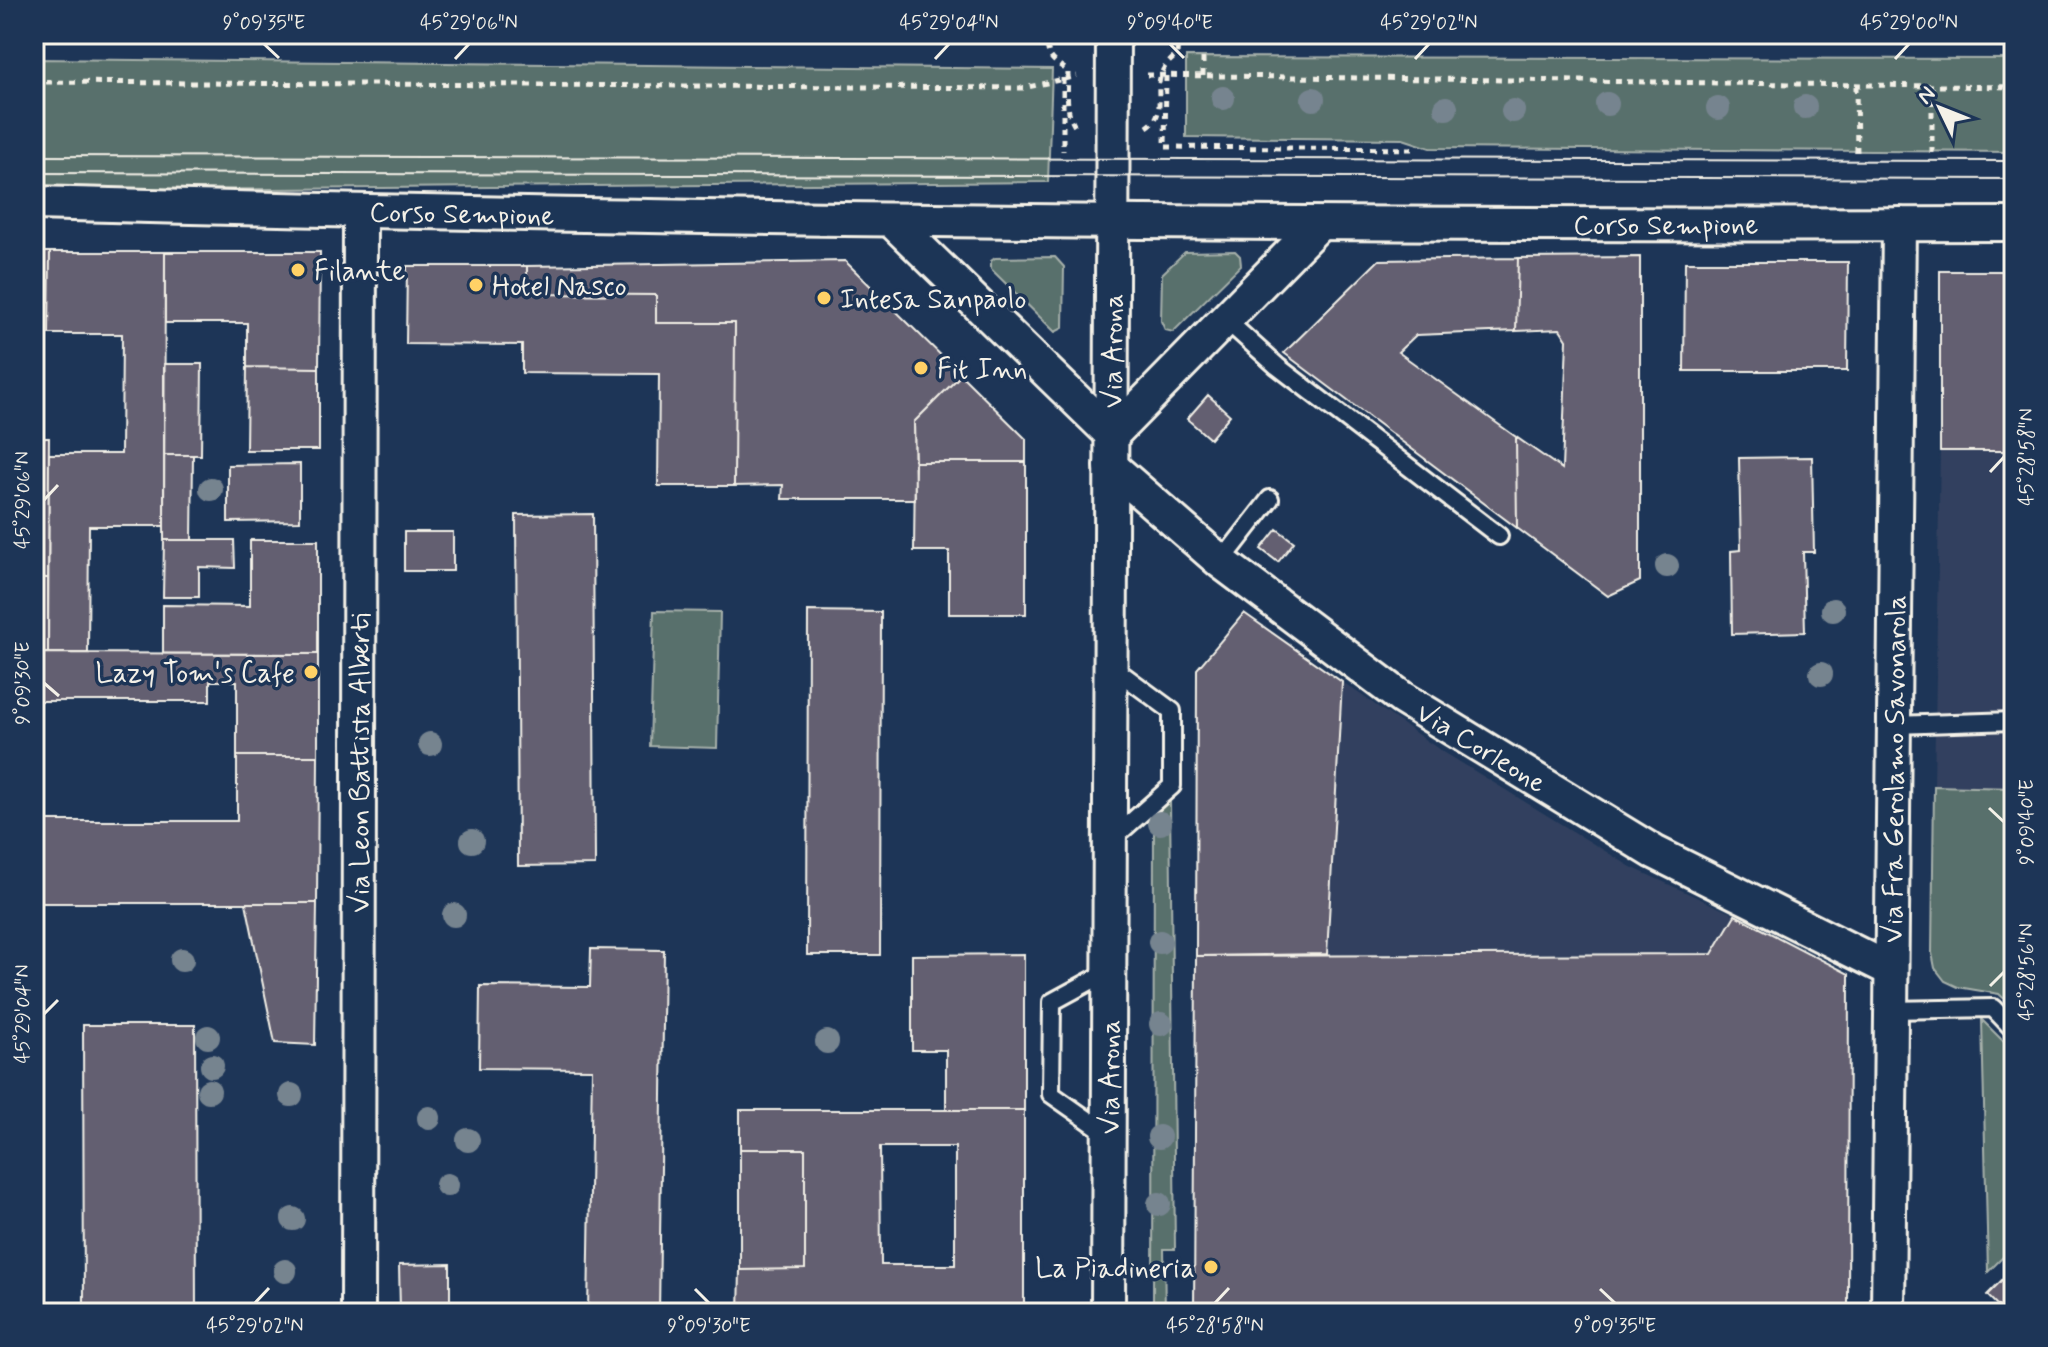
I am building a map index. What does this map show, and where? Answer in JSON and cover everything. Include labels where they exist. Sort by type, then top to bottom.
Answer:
[{"type":"street","name":"Via Arona","points":[[1108,1313],[1113,34]]},
{"type":"street","name":"Corso Sempione","points":[[34,203],[892,221],[2014,224]]},
{"type":"street","name":"Via Leon Battista Alberti","points":[[358,1313],[360,212]]},
{"type":"street","points":[[892,221],[1111,451],[1225,319],[1319,224]]},
{"type":"street","name":"Via Fra Gerolamo Savonarola","points":[[1888,1313],[1899,224]]},
{"type":"street","name":"Via Corleone","points":[[1111,451],[1221,562],[1402,698],[1654,852],[1891,970]]},
{"type":"lane","points":[[1225,319],[1277,366],[1499,536]]},
{"type":"lane","points":[[1221,562],[1270,499]]},
{"type":"lane","points":[[1109,841],[1172,786],[1172,711],[1111,666]]},
{"type":"lane","points":[[1894,725],[2014,721]]},
{"type":"lane","points":[[1108,1134],[1051,1094],[1052,1002],[1109,971]]},
{"type":"lane","points":[[1890,1010],[1993,1008],[2014,1030]]},
{"type":"path","points":[[1047,34],[1047,53]]},
{"type":"path","points":[[1113,149],[1154,122],[1160,107],[1163,69],[1177,55],[1178,34]]},
{"type":"path","points":[[1203,55],[1203,76]]},
{"type":"path","points":[[1162,75],[2014,87]]},
{"type":"path","points":[[1162,75],[1165,147],[1418,149]]},
{"type":"path","points":[[34,82],[1024,88],[1072,76]]},
{"type":"path","points":[[1063,78],[1063,151]]},
{"type":"path","points":[[1856,86],[1857,153]]},
{"type":"path","points":[[1932,87],[1932,157]]},
{"type":"shaded area","points":[[1940,271],[2014,271],[2014,788],[1934,786]]},
{"type":"shaded area","points":[[1244,613],[1437,748],[1631,867],[1735,915],[1849,974],[1848,1313],[1194,1313],[1197,669]]},
{"type":"green space","points":[[1186,57],[2014,59],[2014,152],[1430,148],[1403,139],[1186,137]]},
{"type":"green space","points":[[34,59],[1052,69],[1048,182],[34,191]]},
{"type":"green space","points":[[1235,251],[1240,256],[1241,265],[1173,332],[1165,330],[1161,321],[1162,274],[1185,252]]},
{"type":"green space","points":[[1055,257],[1064,267],[1063,328],[1055,332],[991,269],[991,261],[995,258]]},
{"type":"green space","points":[[654,611],[720,612],[717,748],[650,746]]},
{"type":"green space","points":[[1934,786],[2014,788],[2014,1008],[1999,994],[1958,987],[1945,981],[1935,968],[1932,953]]},
{"type":"green space","points":[[1170,800],[1175,1249],[1164,1249],[1165,1313],[1153,1313],[1154,816]]},
{"type":"green space","points":[[1982,1020],[2014,1052],[2014,1246],[1988,1272]]},
{"type":"building","points":[[34,252],[50,252],[49,334],[34,334]]},
{"type":"building","points":[[50,252],[165,252],[164,526],[89,526],[88,653],[48,653],[49,454],[121,454],[122,334],[49,334]]},
{"type":"building","points":[[165,252],[320,252],[319,368],[247,367],[247,323],[165,323]]},
{"type":"building","points":[[1640,257],[1640,581],[1608,596],[1517,528],[1516,437],[1562,469],[1567,340],[1560,329],[1516,331],[1518,258]]},
{"type":"building","points":[[1518,258],[1516,331],[1416,335],[1398,352],[1516,437],[1517,528],[1284,353],[1379,260]]},
{"type":"building","points":[[845,261],[961,375],[914,422],[915,499],[782,499],[783,485],[734,486],[735,323],[656,323],[656,295],[527,294],[527,266]]},
{"type":"building","points":[[1685,262],[1848,262],[1847,371],[1684,371]]},
{"type":"building","points":[[407,266],[527,266],[527,294],[656,295],[656,323],[735,323],[734,486],[658,486],[659,374],[522,373],[522,345],[406,344]]},
{"type":"building","points":[[1940,271],[2014,271],[2014,451],[1940,451]]},
{"type":"building","points":[[164,364],[202,364],[201,455],[164,455]]},
{"type":"building","points":[[247,367],[319,368],[319,450],[246,450]]},
{"type":"building","points":[[961,375],[1026,439],[1026,462],[915,462],[914,422]]},
{"type":"building","points":[[1208,395],[1230,415],[1210,439],[1187,419]]},
{"type":"building","points":[[34,438],[49,438],[48,578],[34,578]]},
{"type":"building","points":[[164,455],[193,455],[192,540],[164,540]]},
{"type":"building","points":[[1812,457],[1814,552],[1803,552],[1805,632],[1732,634],[1731,551],[1741,550],[1739,458]]},
{"type":"building","points":[[915,462],[1026,462],[1026,614],[949,614],[949,551],[914,551]]},
{"type":"building","points":[[300,464],[300,521],[228,522],[228,465]]},
{"type":"building","points":[[593,514],[595,865],[518,866],[516,515]]},
{"type":"building","points":[[1277,529],[1294,542],[1278,562],[1261,549]]},
{"type":"building","points":[[404,532],[453,532],[453,571],[404,571]]},
{"type":"building","points":[[164,540],[234,540],[235,568],[199,567],[199,597],[163,597]]},
{"type":"building","points":[[250,540],[318,540],[318,654],[163,654],[163,605],[250,606]]},
{"type":"building","points":[[34,578],[48,578],[48,653],[34,653]]},
{"type":"building","points":[[808,611],[881,612],[880,955],[807,955]]},
{"type":"building","points":[[1244,613],[1342,682],[1327,954],[1196,956],[1197,669]]},
{"type":"building","points":[[34,653],[318,654],[318,756],[237,756],[237,681],[210,681],[210,701],[34,701]]},
{"type":"building","points":[[237,756],[318,756],[317,903],[34,903],[34,821],[237,821]]},
{"type":"building","points":[[246,903],[317,903],[315,1045],[275,1043]]},
{"type":"building","points":[[1735,915],[1849,974],[1848,1313],[1194,1313],[1196,956],[1712,954]]},
{"type":"building","points":[[591,949],[664,950],[659,1313],[588,1313],[592,1069],[479,1068],[480,986],[590,987]]},
{"type":"building","points":[[1024,954],[1024,1110],[946,1110],[946,1050],[912,1050],[912,955]]},
{"type":"building","points":[[83,1025],[195,1025],[196,1313],[84,1313]]},
{"type":"building","points":[[740,1110],[1024,1110],[1024,1313],[739,1313],[740,1270],[805,1269],[805,1149],[740,1149]],"holes":[[[880,1147],[955,1147],[955,1265],[881,1265]]]},
{"type":"building","points":[[740,1149],[805,1149],[805,1269],[740,1270]]},
{"type":"building","points":[[450,1264],[450,1309],[400,1310],[399,1265]]},
{"type":"building","points":[[2014,1268],[2014,1313],[2005,1313],[1987,1295]]},
{"type":"tram line","points":[[34,156],[2014,161]]},
{"type":"tram line","points":[[34,173],[2014,179]]},
{"type":"place","name":"Filante","points":[[298,270]]},
{"type":"place","name":"Hotel Nasco","points":[[476,285]]},
{"type":"place","name":"Intesa Sanpaolo","points":[[824,298]]},
{"type":"place","name":"Fit Inn","points":[[921,368]]},
{"type":"place","name":"Lazy Tom's Cafe","points":[[311,672]]},
{"type":"place","name":"La Piadineria","points":[[1211,1267]]}]
